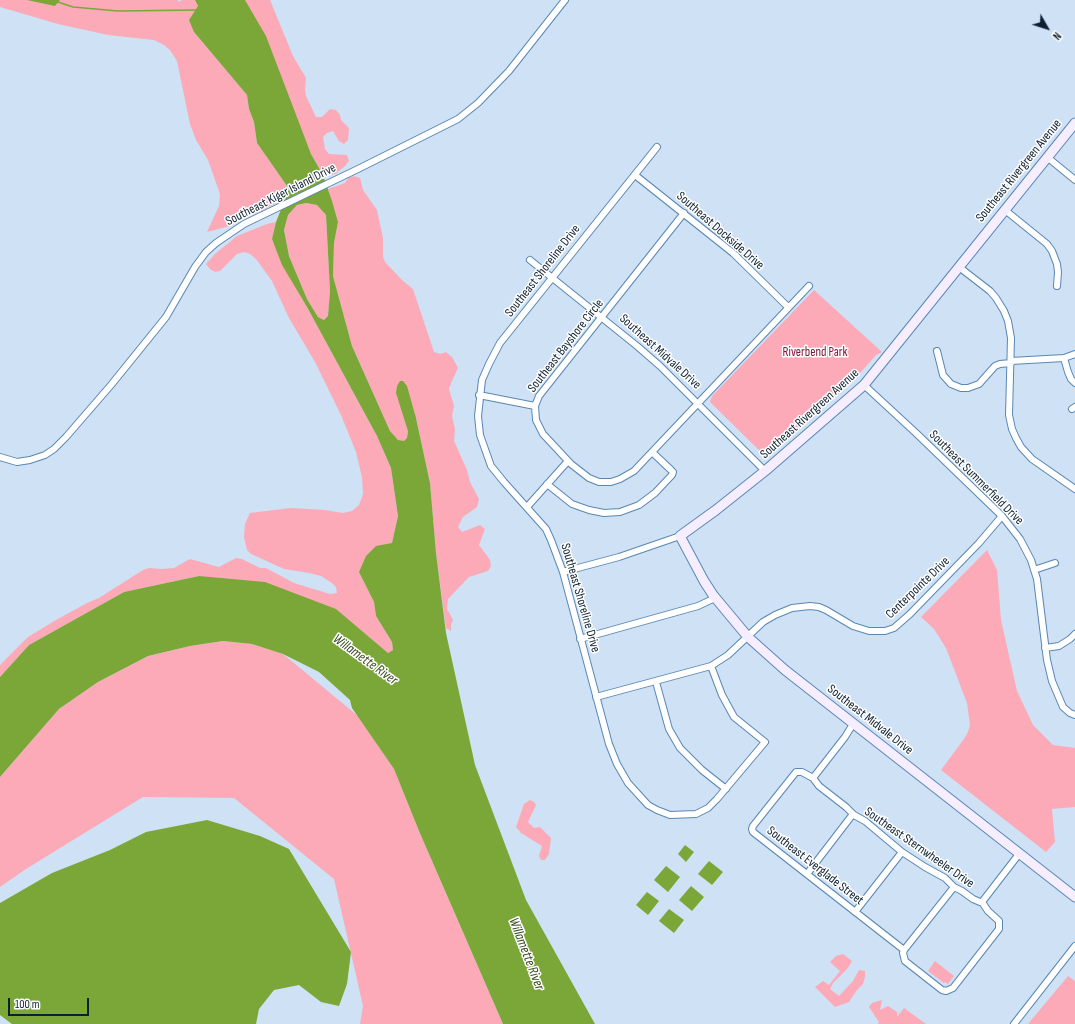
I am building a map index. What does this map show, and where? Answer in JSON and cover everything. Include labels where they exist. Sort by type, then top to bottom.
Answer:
[{"type":"street","name":"Southeast Kiger Island Drive","points":[[0,457],[17,462],[39,458],[54,449],[116,379],[166,317],[195,267],[206,252],[226,235],[244,224],[435,132],[458,119],[478,103],[508,71],[565,0]]},
{"type":"street","name":"Southeast Rivergreen Avenue","points":[[563,572],[620,557],[680,536],[716,510],[765,471],[864,385],[1046,157],[1075,123]]},
{"type":"street","name":"Southeast Shoreline Drive","points":[[657,146],[500,343],[482,380],[479,395],[478,416],[480,435],[491,466],[546,529],[563,572],[609,744],[617,764],[628,783],[648,805],[670,815],[696,814],[708,808],[726,789],[765,742],[734,717],[722,696],[711,666]]},
{"type":"street","points":[[1046,157],[1075,180]]},
{"type":"street","name":"Southeast Dockside Drive","points":[[635,175],[733,253],[788,307]]},
{"type":"street","points":[[1005,210],[1042,240],[1052,251],[1057,264],[1057,286]]},
{"type":"street","name":"Southeast Bayshore Circle","points":[[684,213],[540,396],[535,406],[536,420],[543,434],[568,461],[589,478],[598,482],[611,482],[634,471],[788,307],[810,286]]},
{"type":"street","name":"Southeast Midvale Drive","points":[[530,260],[602,317],[660,366],[765,471]]},
{"type":"street","points":[[959,267],[990,291],[1000,303],[1004,311],[1010,329],[1011,362],[1009,415],[1016,438],[1021,447],[1032,459],[1075,489]]},
{"type":"street","points":[[937,351],[943,375],[951,384],[961,388],[968,388],[979,384],[995,366],[1000,364],[1064,358],[1075,354]]},
{"type":"street","points":[[1064,358],[1071,379],[1075,382]]},
{"type":"street","name":"Southeast Summerfield Drive","points":[[864,385],[916,433],[1012,527],[1026,550],[1034,570],[1049,671],[1059,699],[1066,710],[1075,715]]},
{"type":"street","points":[[479,395],[535,406]]},
{"type":"street","points":[[547,484],[572,504],[604,513],[620,512],[639,505],[655,494],[672,475],[673,472],[652,452]]},
{"type":"street","points":[[527,507],[568,461]]},
{"type":"street","name":"Centerpointe Drive","points":[[596,697],[711,666],[728,656],[763,622],[785,610],[801,606],[810,606],[826,610],[861,630],[878,631],[894,628],[910,614],[979,543],[1002,516]]},
{"type":"street","name":"Southeast Midvale Drive","points":[[680,536],[704,581],[715,598],[748,637],[785,670],[1075,897]]},
{"type":"street","points":[[1034,570],[1055,563]]},
{"type":"street","points":[[580,638],[698,606],[715,598]]},
{"type":"street","points":[[1045,648],[1059,646],[1075,634]]},
{"type":"street","points":[[656,682],[670,729],[680,748],[702,770],[726,789]]},
{"type":"street","points":[[813,778],[845,737],[853,724]]},
{"type":"street","name":"Southeast Sternwheeler Drive","points":[[799,771],[813,778],[819,786],[853,814],[865,821],[902,852],[945,878],[954,887],[975,901],[982,902],[1019,854]]},
{"type":"street","name":"Southeast Everglade Street","points":[[799,771],[796,772],[752,829],[904,950]]},
{"type":"street","points":[[807,874],[853,814]]},
{"type":"street","points":[[855,912],[902,852]]},
{"type":"street","points":[[954,887],[904,950],[903,957],[905,961],[942,990],[950,990],[953,988],[1000,929],[999,921],[988,911],[982,902]]},
{"type":"street","points":[[1014,1024],[1075,946]]},
{"type":"green space","points":[[0,0],[178,0],[178,2],[182,0],[195,0],[198,6],[194,32],[247,95],[249,109],[254,122],[257,143],[287,186],[281,199],[277,203],[253,215],[241,219],[230,226],[207,232],[219,206],[220,194],[208,160],[196,140],[190,124],[177,61],[170,50],[154,40],[108,35],[58,24],[0,7]]},
{"type":"green space","points":[[245,0],[270,0],[293,56],[306,78],[306,96],[316,117],[322,117],[330,109],[336,110],[340,115],[341,120],[349,128],[348,140],[344,144],[339,141],[333,131],[327,133],[323,137],[325,149],[329,154],[347,155],[349,161],[335,174],[323,175],[311,154]]},
{"type":"green space","points":[[354,176],[360,178],[363,190],[377,210],[383,238],[383,256],[385,262],[413,289],[434,352],[440,354],[446,352],[452,357],[458,368],[449,389],[454,406],[452,416],[455,429],[454,441],[467,470],[470,482],[479,499],[477,507],[463,517],[458,527],[462,532],[480,525],[485,529],[479,545],[490,560],[491,566],[488,571],[469,577],[448,599],[447,609],[453,620],[451,631],[446,628],[436,553],[430,483],[416,418],[408,431],[407,438],[404,442],[398,440],[390,431],[352,346],[333,276],[334,243],[338,222],[328,189],[345,183],[348,178]]},
{"type":"green space","points":[[306,203],[317,205],[326,215],[330,291],[328,316],[324,320],[318,317],[307,299],[289,256],[284,230],[288,215],[297,205]]},
{"type":"green space","points":[[276,222],[272,239],[283,265],[377,436],[391,468],[398,516],[392,543],[386,545],[359,572],[374,602],[376,616],[392,642],[393,650],[388,653],[335,609],[199,576],[124,592],[29,645],[0,677],[0,665],[28,637],[56,620],[99,598],[143,570],[149,568],[174,568],[190,559],[219,567],[236,558],[242,559],[260,568],[266,568],[294,583],[330,594],[337,593],[336,587],[321,576],[284,569],[251,554],[247,550],[244,537],[245,524],[250,513],[291,508],[325,510],[343,513],[352,511],[359,505],[363,494],[362,477],[356,452],[341,415],[315,362],[289,318],[272,281],[256,259],[250,254],[244,252],[237,254],[220,271],[215,272],[206,264],[215,254],[237,236]]},
{"type":"green space","name":"Riverbend Park","points":[[814,290],[882,352],[876,355],[854,380],[767,458],[710,402],[712,396]]},
{"type":"green space","points":[[987,550],[997,570],[1001,620],[1017,691],[1033,725],[1053,745],[1075,748],[1075,807],[1052,809],[1055,842],[1046,852],[941,770],[964,739],[970,725],[967,703],[946,648],[934,629],[921,617]]},
{"type":"green space","points":[[223,641],[252,644],[283,654],[358,716],[394,769],[419,831],[503,1024],[360,1024],[363,1006],[334,879],[234,798],[143,797],[26,869],[0,887],[0,777],[59,709],[98,682],[148,656],[190,646]]},
{"type":"green space","points":[[530,800],[536,805],[528,822],[534,828],[540,827],[551,838],[549,854],[545,860],[541,860],[539,856],[542,846],[521,833],[516,827],[524,804]]},
{"type":"green space","points":[[843,954],[852,961],[848,968],[833,983],[830,989],[839,996],[853,981],[859,970],[865,971],[865,977],[863,984],[849,1002],[835,1007],[815,987],[823,981],[829,985],[840,971],[830,962],[836,956]]},
{"type":"green space","points":[[935,961],[954,976],[948,984],[945,982],[944,983],[928,971]]},
{"type":"green space","points":[[1068,976],[1075,981],[1075,1024],[1028,1024]]},
{"type":"green space","points":[[882,1000],[880,1010],[888,1006],[897,1012],[897,1017],[904,1008],[926,1024],[878,1024],[879,1022],[869,1007],[872,1003]]},
{"type":"water","points":[[27,0],[60,0],[55,6]]},
{"type":"water","name":"Willamette River","points":[[195,0],[245,0],[266,36],[311,154],[323,175],[338,222],[334,243],[333,276],[352,346],[390,431],[398,440],[404,441],[407,438],[408,431],[396,393],[397,386],[400,381],[403,381],[407,386],[416,418],[430,483],[436,553],[446,633],[475,765],[526,900],[595,1024],[503,1024],[419,831],[394,769],[352,708],[350,700],[319,672],[283,654],[252,644],[223,641],[190,646],[148,656],[98,682],[59,709],[0,777],[0,677],[29,645],[124,592],[199,576],[265,582],[336,609],[388,653],[393,650],[392,642],[376,616],[374,602],[359,572],[366,556],[376,546],[392,543],[398,516],[391,468],[377,436],[307,307],[282,265],[272,239],[276,222],[288,192],[287,186],[257,143],[254,122],[249,109],[247,95],[194,32],[189,20],[198,6]],"holes":[[[306,203],[317,205],[326,215],[330,291],[328,316],[324,320],[318,317],[307,299],[289,256],[284,230],[288,215],[297,205]]]},
{"type":"water","points":[[207,820],[260,836],[289,849],[351,952],[347,984],[339,1006],[321,1002],[299,985],[274,990],[259,1009],[256,1024],[12,1024],[0,1015],[0,903],[52,873],[110,850],[146,832]]},
{"type":"water","points":[[685,845],[694,852],[686,862],[678,854]]},
{"type":"water","points":[[709,861],[723,872],[712,885],[698,874]]},
{"type":"water","points":[[666,866],[680,877],[668,892],[654,880]]},
{"type":"water","points":[[691,886],[704,897],[692,911],[679,900]]},
{"type":"water","points":[[647,892],[659,901],[648,915],[636,905]]},
{"type":"water","points":[[669,909],[684,920],[674,933],[659,921]]},
{"type":"waterway","points":[[58,2],[73,7],[118,11],[197,10]]}]
